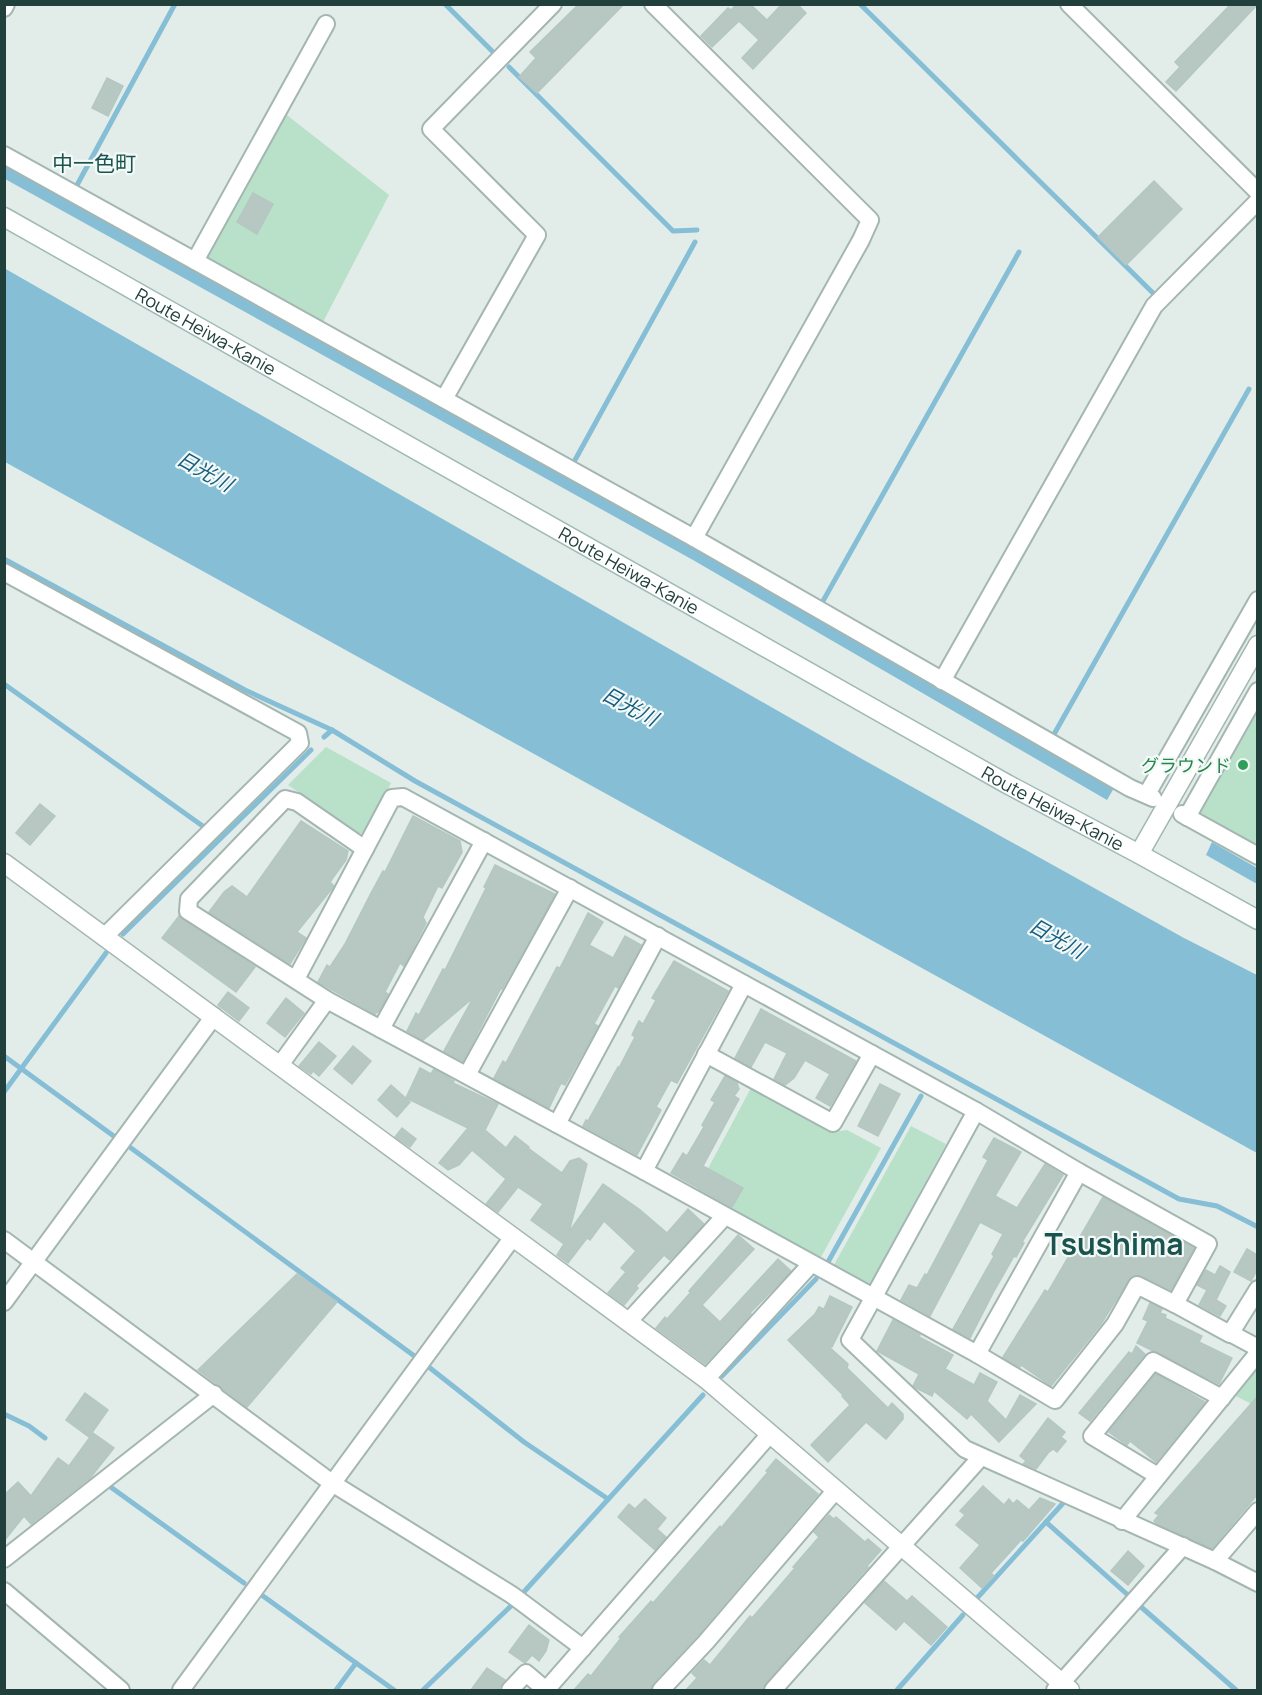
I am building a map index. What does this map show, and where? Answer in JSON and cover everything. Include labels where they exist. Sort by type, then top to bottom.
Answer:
[{"type":"street","points":[[444,399],[537,235],[431,129],[554,4]]},
{"type":"street","points":[[653,4],[870,220],[861,240],[693,538]]},
{"type":"street","points":[[1069,4],[1257,192]]},
{"type":"street","points":[[195,261],[326,24]]},
{"type":"street","points":[[4,155],[693,538],[1130,788],[1150,796],[1257,600]]},
{"type":"street","points":[[942,681],[1154,306],[1257,201]]},
{"type":"street","name":"Route Heiwa-Kanie","points":[[4,216],[1007,784],[1257,920]]},
{"type":"street","points":[[4,572],[298,733],[300,743],[104,937]]},
{"type":"street","points":[[1139,854],[1257,645]]},
{"type":"street","points":[[1257,691],[1185,816],[1257,856]]},
{"type":"street","points":[[296,979],[392,798],[403,797],[976,1111],[1208,1244],[1175,1304]]},
{"type":"street","points":[[365,849],[297,802],[285,799],[189,899],[188,911],[327,1000],[644,1171],[873,1299],[977,1354],[1055,1400],[1115,1324],[1137,1285],[1257,1348]]},
{"type":"street","points":[[381,1029],[484,841]]},
{"type":"street","points":[[4,863],[706,1379],[1062,1688],[1183,1546]]},
{"type":"street","points":[[467,1075],[570,888]]},
{"type":"street","points":[[558,1124],[658,936]]},
{"type":"street","points":[[644,1171],[744,984]]},
{"type":"street","points":[[280,1065],[327,1000]]},
{"type":"street","points":[[4,1302],[214,1016]]},
{"type":"street","points":[[706,1054],[833,1123],[872,1054]]},
{"type":"street","points":[[976,1111],[850,1340],[965,1449],[1122,1521],[1183,1546],[1257,1583]]},
{"type":"street","points":[[977,1354],[1079,1172]]},
{"type":"street","points":[[628,1322],[724,1217]]},
{"type":"street","points":[[180,1690],[513,1237]]},
{"type":"street","points":[[4,1240],[332,1483],[512,1595],[583,1648]]},
{"type":"street","points":[[706,1379],[811,1264]]},
{"type":"street","points":[[1230,1333],[1257,1289]]},
{"type":"street","points":[[1122,1521],[1257,1353]]},
{"type":"street","points":[[1158,1476],[1092,1436],[1153,1361],[1222,1398]]},
{"type":"street","points":[[4,1559],[214,1394]]},
{"type":"street","points":[[510,1690],[526,1673],[546,1690],[770,1434]]},
{"type":"street","points":[[773,1690],[981,1457]]},
{"type":"street","points":[[661,1690],[706,1642],[835,1491]]},
{"type":"street","points":[[1215,1561],[1257,1513]]},
{"type":"street","points":[[4,1591],[122,1690]]},
{"type":"green space","points":[[283,112],[389,195],[322,324],[207,260],[206,251]]},
{"type":"green space","name":"グラウンド","points":[[1257,704],[1257,846],[1197,811]]},
{"type":"green space","points":[[326,747],[391,783],[367,831],[359,834],[288,785]]},
{"type":"green space","points":[[752,1086],[834,1132],[847,1130],[881,1148],[821,1257],[696,1191]]},
{"type":"green space","points":[[911,1126],[946,1144],[870,1284],[834,1265]]},
{"type":"green space","points":[[1257,1369],[1257,1407],[1236,1396]]},
{"type":"water","points":[[4,163],[673,533],[1114,788],[1107,800],[693,560],[5,179]]},
{"type":"water","name":"日光川","points":[[4,268],[862,759],[1184,938],[1257,975],[1257,1153],[5,462]]},
{"type":"water","points":[[1212,842],[1257,868],[1257,884],[1206,855]]},
{"type":"building","points":[[579,4],[624,4],[537,93],[519,77],[536,58],[530,52]]},
{"type":"building","points":[[737,4],[750,4],[767,20],[782,4],[797,4],[806,13],[753,69],[742,58],[759,40],[739,21],[712,47],[701,36],[728,8],[731,10]]},
{"type":"building","points":[[1231,4],[1257,5],[1176,91],[1166,82],[1180,67],[1175,62]]},
{"type":"building","points":[[107,78],[123,86],[108,116],[92,108]]},
{"type":"building","points":[[1154,181],[1182,209],[1126,265],[1098,237]]},
{"type":"building","points":[[253,193],[273,204],[257,234],[237,222]]},
{"type":"building","points":[[40,804],[55,816],[30,845],[16,833]]},
{"type":"building","points":[[413,816],[460,841],[462,852],[442,888],[438,886],[423,917],[426,923],[404,966],[400,963],[385,992],[388,994],[380,1010],[375,1014],[318,982],[327,965],[330,967],[345,944]]},
{"type":"building","points":[[301,821],[348,851],[346,860],[330,882],[334,886],[297,932],[306,938],[290,964],[209,912],[224,892],[232,886],[247,897]]},
{"type":"building","points":[[495,865],[555,894],[501,988],[463,1061],[444,1051],[473,998],[423,1040],[407,1031],[416,1013],[419,1015],[443,969],[445,970]]},
{"type":"building","points":[[588,913],[603,922],[589,945],[613,958],[625,936],[641,945],[618,988],[615,986],[594,1024],[598,1026],[565,1085],[561,1083],[549,1108],[494,1078],[503,1061],[506,1063],[557,967],[560,968]]},
{"type":"building","points":[[179,916],[255,967],[236,992],[162,938]]},
{"type":"building","points":[[674,961],[728,991],[677,1083],[671,1080],[656,1107],[661,1110],[637,1155],[583,1126],[619,1068],[635,1037],[632,1035],[639,1021],[643,1024],[656,1000],[652,998]]},
{"type":"building","points":[[228,992],[249,1008],[239,1021],[218,1005]]},
{"type":"building","points":[[286,998],[304,1013],[285,1037],[267,1023]]},
{"type":"building","points":[[761,1009],[856,1061],[830,1106],[816,1098],[830,1074],[805,1060],[794,1078],[785,1085],[774,1079],[787,1053],[765,1042],[751,1067],[735,1058]]},
{"type":"building","points":[[319,1042],[336,1056],[319,1076],[299,1066]]},
{"type":"building","points":[[353,1046],[371,1061],[352,1084],[334,1069]]},
{"type":"building","points":[[420,1068],[431,1074],[434,1069],[454,1081],[453,1083],[498,1104],[485,1130],[506,1148],[515,1136],[562,1173],[570,1161],[579,1158],[587,1164],[569,1232],[603,1184],[639,1209],[667,1233],[688,1209],[704,1224],[670,1260],[664,1255],[636,1286],[638,1288],[624,1305],[608,1293],[626,1272],[621,1268],[636,1251],[604,1221],[590,1240],[587,1238],[568,1263],[557,1255],[564,1244],[531,1220],[543,1204],[518,1187],[498,1212],[486,1204],[506,1179],[472,1150],[459,1165],[448,1170],[439,1163],[468,1128],[406,1098]]},
{"type":"building","points":[[725,1076],[737,1083],[739,1089],[734,1096],[739,1099],[703,1166],[743,1188],[732,1207],[671,1173],[683,1153],[687,1156],[704,1127],[702,1125],[715,1102],[711,1100]]},
{"type":"building","points":[[880,1084],[900,1094],[878,1136],[858,1126]]},
{"type":"building","points":[[391,1085],[410,1102],[397,1117],[378,1100]]},
{"type":"building","points":[[402,1128],[416,1139],[410,1147],[395,1137]]},
{"type":"building","points":[[994,1138],[1021,1152],[995,1196],[1017,1208],[1045,1164],[1063,1175],[1022,1242],[1024,1243],[1016,1257],[1014,1256],[970,1338],[953,1329],[994,1256],[992,1254],[1003,1234],[980,1222],[930,1316],[901,1300],[909,1285],[917,1288],[925,1274],[927,1275],[988,1160],[983,1157]]},
{"type":"building","points":[[1103,1197],[1194,1248],[1171,1290],[1142,1276],[1131,1276],[1101,1324],[1051,1386],[1021,1365],[1020,1367],[1003,1357],[1045,1290],[1048,1292]]},
{"type":"building","points":[[738,1235],[754,1249],[702,1305],[720,1322],[778,1259],[791,1271],[705,1364],[656,1328],[691,1292],[689,1291]]},
{"type":"building","points":[[1247,1249],[1257,1255],[1257,1270],[1251,1281],[1234,1272]]},
{"type":"building","points":[[1220,1266],[1230,1272],[1216,1300],[1226,1306],[1220,1316],[1199,1305],[1207,1290],[1197,1285],[1206,1270],[1215,1275]]},
{"type":"building","points":[[297,1274],[337,1302],[247,1407],[198,1370]]},
{"type":"building","points":[[830,1296],[852,1307],[832,1347],[828,1346],[848,1364],[847,1368],[888,1408],[892,1403],[903,1414],[903,1419],[886,1439],[866,1422],[828,1462],[811,1445],[850,1405],[843,1395],[788,1340],[815,1314],[819,1307],[824,1309]]},
{"type":"building","points":[[1150,1303],[1162,1309],[1160,1313],[1166,1315],[1165,1318],[1202,1336],[1199,1342],[1232,1358],[1219,1384],[1137,1343],[1148,1321],[1143,1319]]},
{"type":"building","points":[[893,1320],[953,1355],[945,1369],[974,1385],[980,1373],[997,1382],[987,1401],[1006,1420],[1020,1395],[1036,1404],[999,1442],[971,1414],[967,1419],[934,1391],[932,1396],[913,1386],[919,1374],[877,1351]]},
{"type":"building","points":[[1136,1346],[1145,1354],[1090,1421],[1079,1413],[1129,1352],[1132,1354]]},
{"type":"building","points":[[1156,1374],[1205,1402],[1156,1462],[1130,1441],[1127,1445],[1109,1432]]},
{"type":"building","points":[[85,1393],[108,1410],[89,1437],[66,1420]]},
{"type":"building","points":[[1257,1397],[1257,1495],[1212,1548],[1157,1524],[1154,1521],[1159,1515],[1155,1513]]},
{"type":"building","points":[[1048,1418],[1065,1432],[1061,1437],[1066,1441],[1057,1452],[1053,1449],[1048,1453],[1036,1469],[1023,1464],[1026,1461],[1020,1456]]},
{"type":"building","points":[[93,1433],[114,1448],[91,1477],[31,1524],[24,1516],[4,1541],[4,1495],[18,1482],[31,1496],[58,1458],[69,1466]]},
{"type":"building","points":[[776,1459],[818,1494],[698,1635],[653,1683],[651,1690],[574,1690],[588,1674],[591,1676],[621,1638],[619,1637],[651,1601],[653,1603],[720,1526],[721,1528],[768,1472],[766,1471]]},
{"type":"building","points":[[983,1486],[1004,1505],[1009,1499],[1013,1504],[1017,1500],[1029,1510],[1040,1498],[1055,1504],[991,1573],[994,1576],[982,1588],[960,1568],[980,1545],[956,1525],[965,1515],[960,1511]]},
{"type":"building","points":[[645,1499],[666,1518],[657,1529],[666,1537],[655,1550],[618,1517],[629,1504],[635,1509]]},
{"type":"building","points":[[829,1515],[834,1519],[836,1517],[865,1542],[868,1539],[881,1550],[868,1567],[765,1683],[763,1690],[686,1690],[697,1678],[692,1673],[704,1660],[710,1665],[750,1616],[752,1618],[795,1568],[793,1567],[819,1537],[814,1532]]},
{"type":"building","points":[[1128,1551],[1144,1566],[1128,1585],[1111,1571]]},
{"type":"building","points":[[884,1581],[907,1601],[912,1596],[947,1627],[931,1645],[904,1621],[896,1630],[865,1603]]},
{"type":"building","points":[[529,1625],[549,1640],[546,1651],[539,1661],[532,1655],[525,1663],[509,1652]]},
{"type":"building","points":[[487,1668],[505,1680],[498,1690],[471,1690]]},
{"type":"waterway","points":[[76,187],[175,4]]},
{"type":"waterway","points":[[445,4],[493,52]]},
{"type":"waterway","points":[[860,4],[1156,296],[1158,294]]},
{"type":"waterway","points":[[509,67],[673,231],[697,230]]},
{"type":"waterway","points":[[575,460],[695,242]]},
{"type":"waterway","points":[[823,601],[1019,252]]},
{"type":"waterway","points":[[1053,736],[1249,389]]},
{"type":"waterway","points":[[4,559],[245,690],[332,730],[415,781],[1179,1199],[1217,1206],[1258,1227]]},
{"type":"waterway","points":[[4,684],[204,827]]},
{"type":"waterway","points":[[324,737],[332,730]]},
{"type":"waterway","points":[[123,934],[311,750]]},
{"type":"waterway","points":[[4,1092],[106,953]]},
{"type":"waterway","points":[[4,1056],[115,1137]]},
{"type":"waterway","points":[[828,1262],[921,1096]]},
{"type":"waterway","points":[[131,1148],[413,1355]]},
{"type":"waterway","points":[[722,1376],[816,1279]]},
{"type":"waterway","points":[[430,1368],[524,1442],[608,1499]]},
{"type":"waterway","points":[[522,1594],[703,1395]]},
{"type":"waterway","points":[[4,1414],[29,1426],[45,1438]]},
{"type":"waterway","points":[[112,1488],[244,1583]]},
{"type":"waterway","points":[[978,1597],[1065,1501],[1061,1499]]},
{"type":"waterway","points":[[1046,1522],[1129,1596]]},
{"type":"waterway","points":[[263,1596],[356,1663]]},
{"type":"waterway","points":[[423,1690],[512,1605]]},
{"type":"waterway","points":[[1140,1606],[1236,1690]]},
{"type":"waterway","points":[[897,1690],[963,1615]]},
{"type":"waterway","points":[[336,1690],[356,1663],[394,1690]]},
{"type":"place","name":"グラウンド","points":[[1243,765]]},
{"type":"district","name":"中一色町","points":[[94,163]]},
{"type":"district","name":"Tsushima","points":[[1114,1243]]}]
